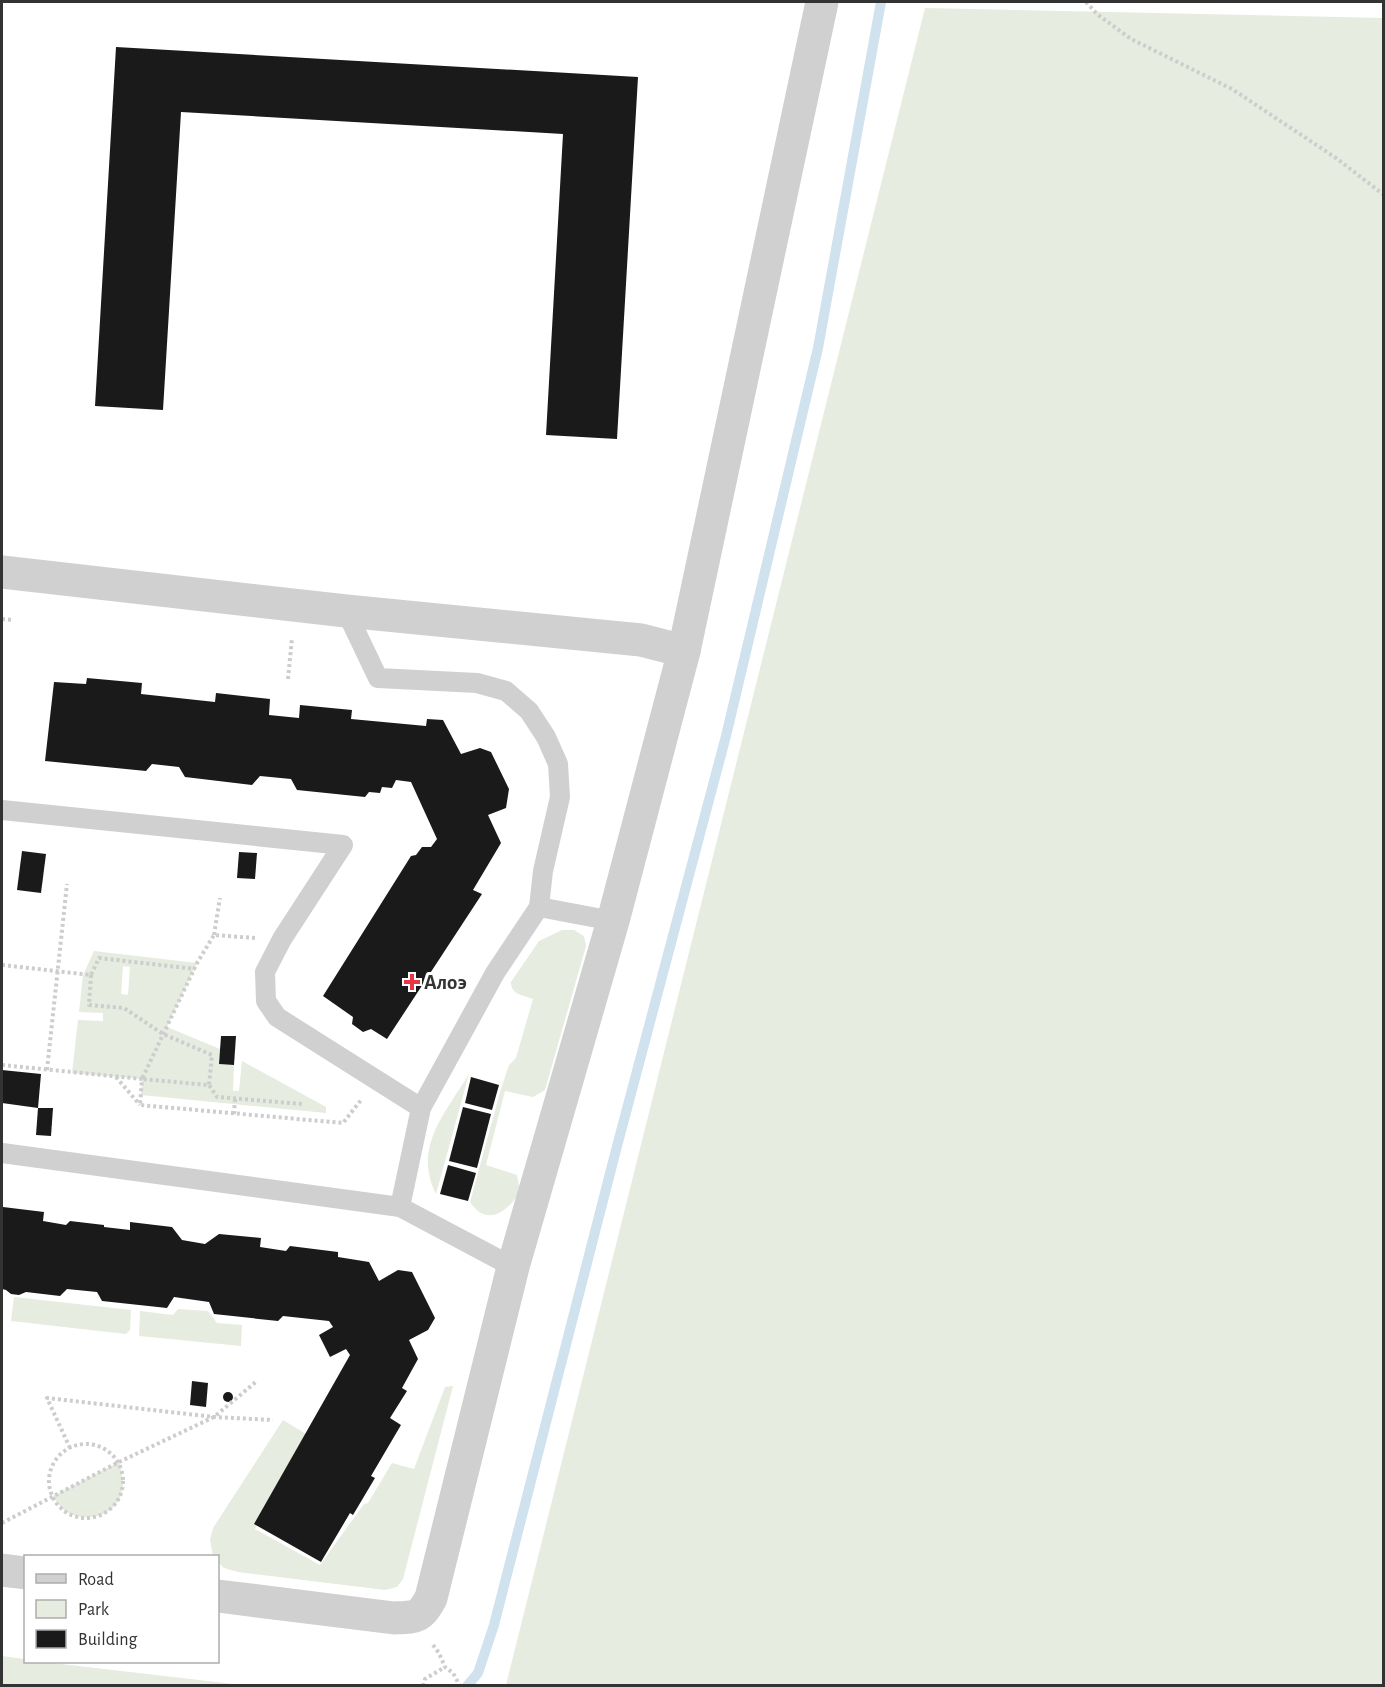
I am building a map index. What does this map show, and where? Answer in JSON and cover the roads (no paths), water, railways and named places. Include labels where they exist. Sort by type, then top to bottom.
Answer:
[{"type":"street","points":[[219,1596],[394,1618],[411,1618],[423,1613],[431,1598],[513,1267],[613,921],[684,651],[822,2]]},
{"type":"street","points":[[2,576],[641,640],[684,651]]},
{"type":"street","points":[[2,1570],[24,1573]]},
{"type":"lane","points":[[346,611],[378,678],[477,683],[506,691],[529,711],[546,737],[558,764],[560,797],[543,871],[539,907],[495,973],[421,1108],[400,1207]]},
{"type":"lane","points":[[2,810],[343,845],[282,939],[265,972],[266,1001],[277,1017],[421,1108]]},
{"type":"lane","points":[[539,907],[613,921]]},
{"type":"lane","points":[[2,1153],[400,1207],[513,1267]]},
{"type":"waterway","points":[[467,1686],[478,1673],[494,1625],[616,1150],[726,736],[818,348],[881,2]]},
{"type":"place","name":"Алоэ","points":[[412,982]]}]
